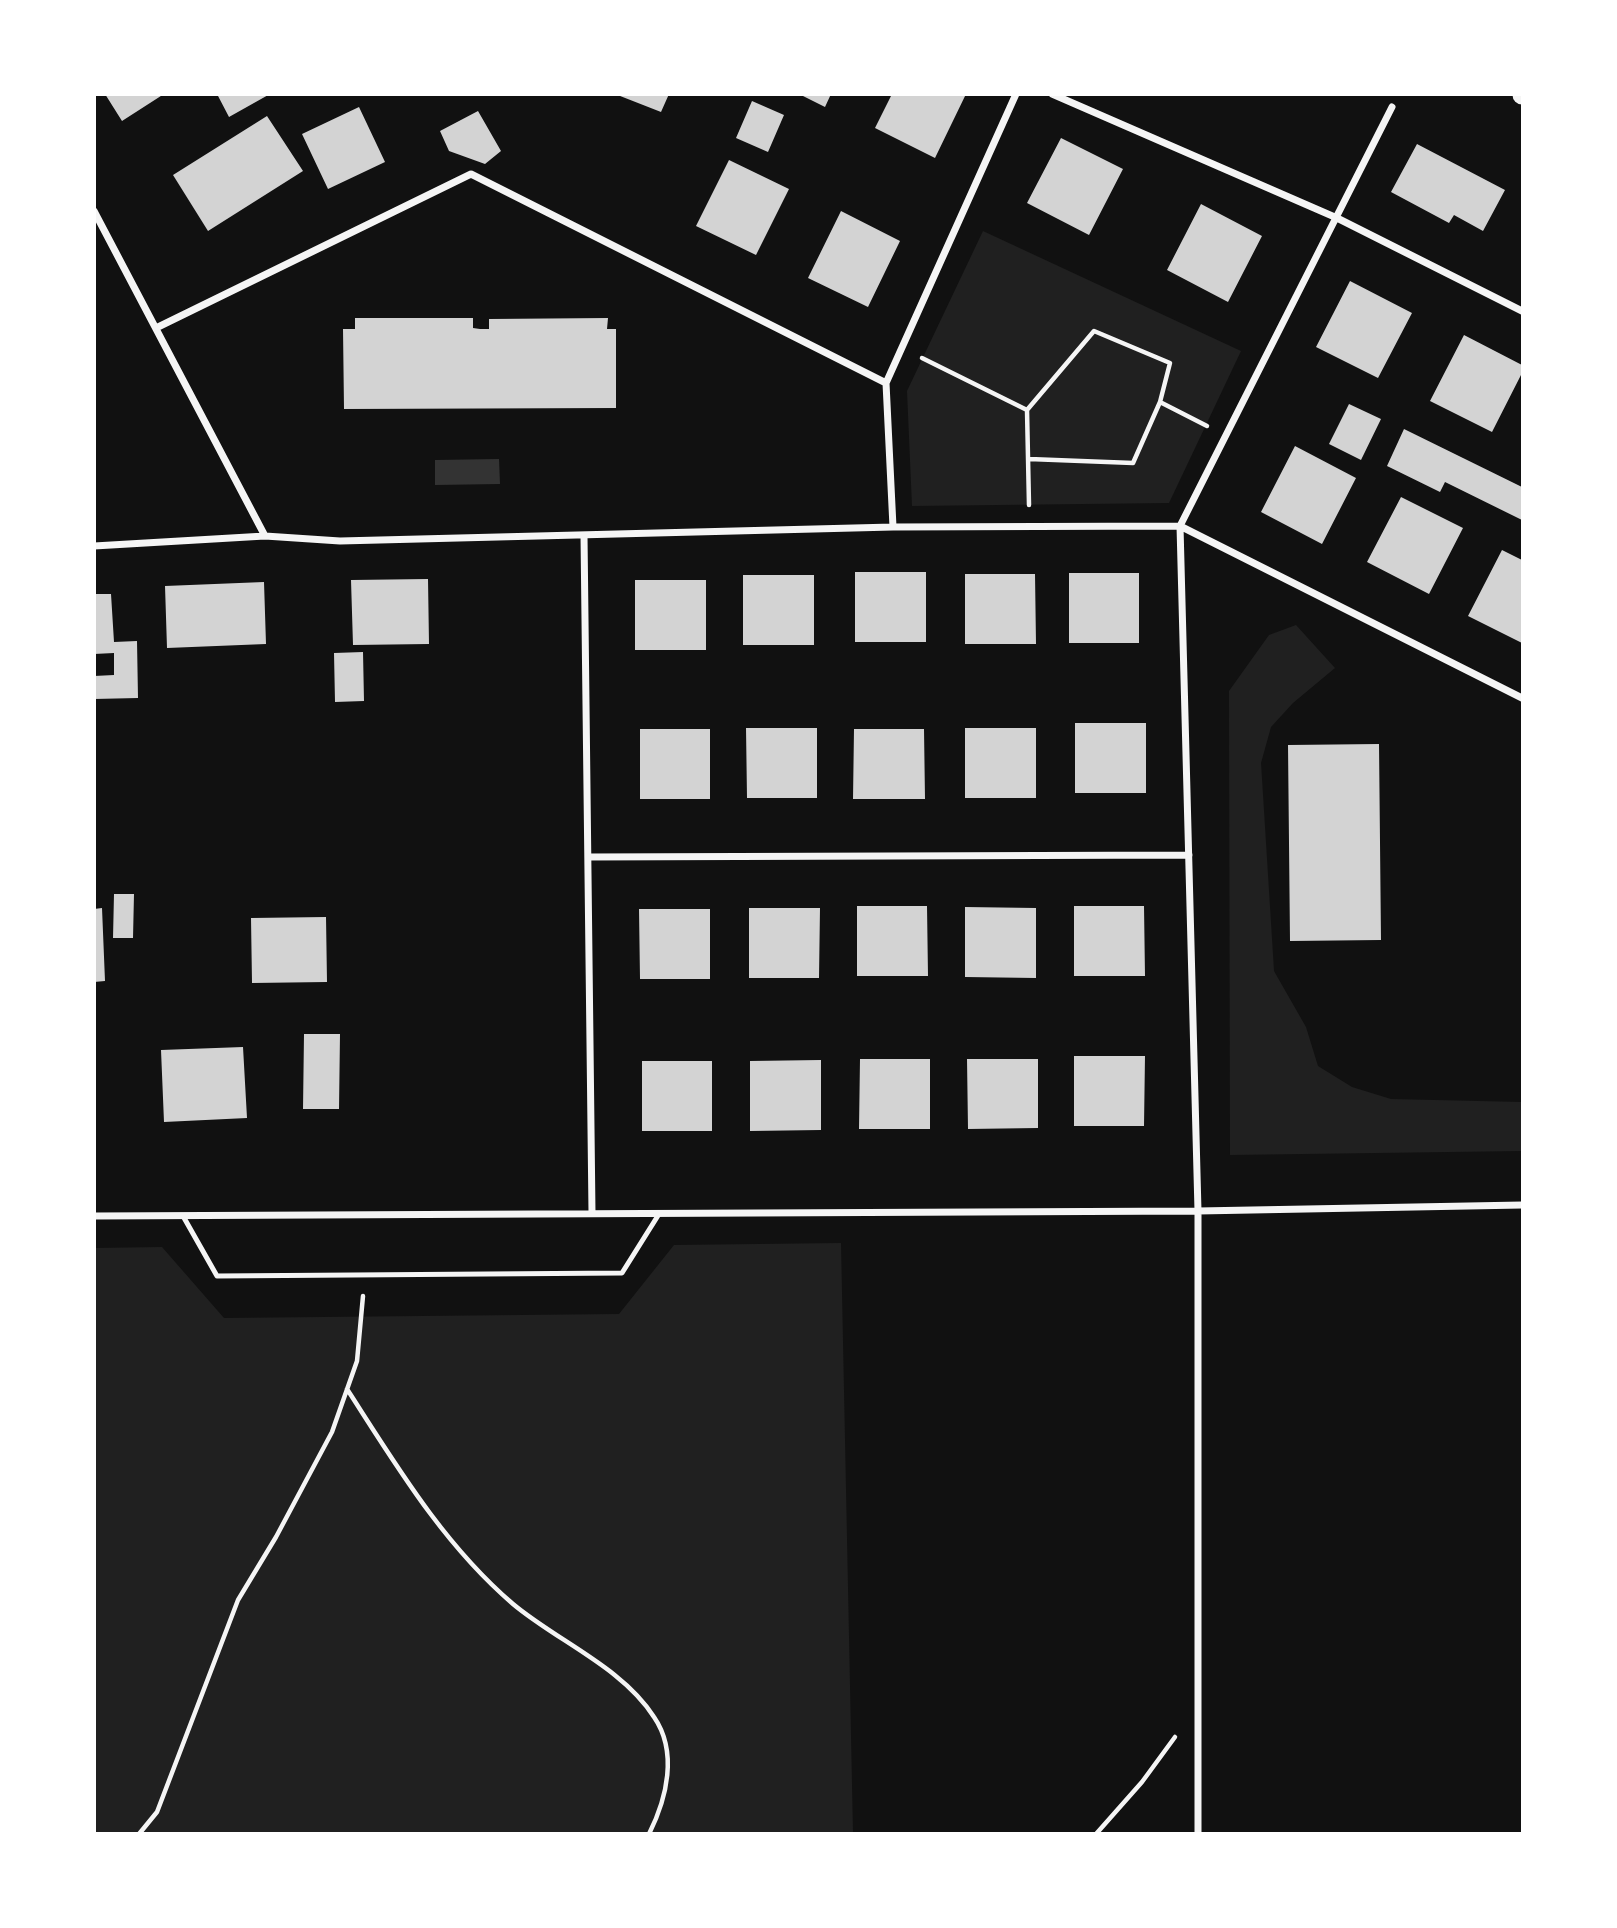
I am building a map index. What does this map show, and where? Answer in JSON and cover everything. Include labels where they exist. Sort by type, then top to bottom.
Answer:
[{"type":"street","points":[[893,527],[887,383],[1016,94]]},
{"type":"street","points":[[1052,94],[1336,218],[1522,311]]},
{"type":"street","points":[[1198,1833],[1198,1211],[1181,526],[1392,107]]},
{"type":"street","points":[[156,328],[471,174],[887,383]]},
{"type":"street","points":[[94,211],[265,536]]},
{"type":"street","points":[[94,546],[265,536],[340,541],[893,527],[1181,526],[1522,698]]},
{"type":"street","points":[[584,535],[592,1213]]},
{"type":"street","points":[[588,857],[1189,855]]},
{"type":"street","points":[[94,1216],[1198,1211],[1522,1205]]},
{"type":"lane","points":[[183,1216],[217,1276],[622,1273],[659,1213]]},
{"type":"path","points":[[1028,459],[1133,463],[1160,402],[1170,363],[1094,331],[1027,410],[1028,459],[1030,526]]},
{"type":"path","points":[[902,348],[1027,410]]},
{"type":"path","points":[[1160,402],[1226,436]]},
{"type":"path","points":[[139,1833],[156,1812],[238,1600],[276,1537],[332,1432],[357,1361],[365,1274]]},
{"type":"path","points":[[347,1388],[405,1479],[468,1564],[525,1613],[627,1687],[654,1716],[664,1738],[668,1763],[664,1797],[649,1833]]},
{"type":"path","points":[[1096,1833],[1142,1782],[1200,1702]]},
{"type":"shaded area","points":[[983,231],[1241,351],[1169,503],[912,506],[907,391]]},
{"type":"shaded area","points":[[499,459],[500,484],[435,485],[435,460]]},
{"type":"shaded area","points":[[1296,625],[1335,668],[1293,703],[1271,727],[1261,763],[1274,971],[1306,1027],[1318,1066],[1352,1087],[1391,1099],[1522,1102],[1522,1151],[1230,1155],[1229,691],[1269,635]]},
{"type":"shaded area","points":[[841,1243],[853,1833],[95,1833],[94,1248],[162,1247],[224,1318],[619,1314],[674,1245]]},
{"type":"building","points":[[105,94],[164,94],[122,121]]},
{"type":"building","points":[[217,94],[270,94],[229,117]]},
{"type":"building","points":[[615,94],[669,94],[661,112]]},
{"type":"building","points":[[799,94],[831,94],[825,107]]},
{"type":"building","points":[[892,94],[966,94],[935,158],[875,128]]},
{"type":"building","points":[[752,101],[784,115],[768,152],[736,138]]},
{"type":"building","points":[[359,107],[385,162],[328,189],[302,134]]},
{"type":"building","points":[[478,111],[501,151],[485,164],[449,151],[440,131]]},
{"type":"building","points":[[267,116],[303,171],[208,231],[173,175]]},
{"type":"building","points":[[1061,138],[1123,169],[1089,235],[1027,203]]},
{"type":"building","points":[[1417,144],[1505,190],[1483,231],[1454,215],[1449,223],[1391,192]]},
{"type":"building","points":[[729,160],[789,189],[756,255],[696,226]]},
{"type":"building","points":[[1201,204],[1262,236],[1228,302],[1167,270]]},
{"type":"building","points":[[841,211],[900,241],[868,307],[808,278]]},
{"type":"building","points":[[1350,281],[1412,313],[1378,378],[1316,347]]},
{"type":"building","points":[[355,318],[473,318],[473,328],[489,329],[489,319],[608,318],[607,329],[616,329],[616,408],[344,409],[343,329],[355,329]]},
{"type":"building","points":[[1464,335],[1522,365],[1522,373],[1492,432],[1430,401]]},
{"type":"building","points":[[1349,404],[1381,419],[1361,460],[1329,444]]},
{"type":"building","points":[[1404,429],[1522,487],[1522,520],[1445,482],[1440,492],[1387,466]]},
{"type":"building","points":[[1295,446],[1356,478],[1322,544],[1261,512]]},
{"type":"building","points":[[1401,497],[1463,528],[1429,594],[1367,562]]},
{"type":"building","points":[[1502,550],[1522,560],[1522,643],[1468,616]]},
{"type":"building","points":[[855,572],[926,572],[926,642],[855,642]]},
{"type":"building","points":[[1069,573],[1139,573],[1139,643],[1069,643]]},
{"type":"building","points":[[965,574],[1035,574],[1036,644],[965,644]]},
{"type":"building","points":[[743,575],[814,575],[814,645],[743,645]]},
{"type":"building","points":[[428,579],[429,644],[353,645],[351,580]]},
{"type":"building","points":[[635,580],[706,580],[706,650],[635,650]]},
{"type":"building","points":[[264,582],[266,644],[167,648],[165,586]]},
{"type":"building","points":[[94,594],[111,594],[114,642],[137,641],[138,698],[94,699],[94,676],[114,675],[114,653],[94,654]]},
{"type":"building","points":[[363,652],[364,701],[335,702],[334,653]]},
{"type":"building","points":[[1075,723],[1146,723],[1146,793],[1075,793]]},
{"type":"building","points":[[746,728],[817,728],[817,798],[747,798]]},
{"type":"building","points":[[965,728],[1036,728],[1036,798],[965,798]]},
{"type":"building","points":[[640,729],[710,729],[710,799],[640,799]]},
{"type":"building","points":[[854,729],[924,729],[925,799],[853,799]]},
{"type":"building","points":[[1379,744],[1381,940],[1290,941],[1288,745]]},
{"type":"building","points":[[114,894],[134,894],[133,938],[113,938]]},
{"type":"building","points":[[857,906],[927,906],[928,976],[857,976]]},
{"type":"building","points":[[1074,906],[1144,906],[1145,976],[1074,976]]},
{"type":"building","points":[[965,907],[1036,908],[1036,978],[965,977]]},
{"type":"building","points":[[102,908],[105,981],[94,982],[94,909]]},
{"type":"building","points":[[749,908],[820,908],[819,978],[749,978]]},
{"type":"building","points":[[639,909],[710,909],[710,979],[640,979]]},
{"type":"building","points":[[326,917],[327,982],[252,983],[251,918]]},
{"type":"building","points":[[304,1034],[340,1034],[339,1109],[303,1109]]},
{"type":"building","points":[[243,1047],[247,1118],[164,1122],[161,1050]]},
{"type":"building","points":[[1074,1056],[1145,1056],[1144,1126],[1074,1126]]},
{"type":"building","points":[[860,1059],[930,1059],[930,1129],[859,1129]]},
{"type":"building","points":[[967,1059],[1038,1059],[1038,1128],[968,1129]]},
{"type":"building","points":[[821,1060],[821,1130],[750,1131],[750,1061]]},
{"type":"building","points":[[642,1061],[712,1061],[712,1131],[642,1131]]}]
